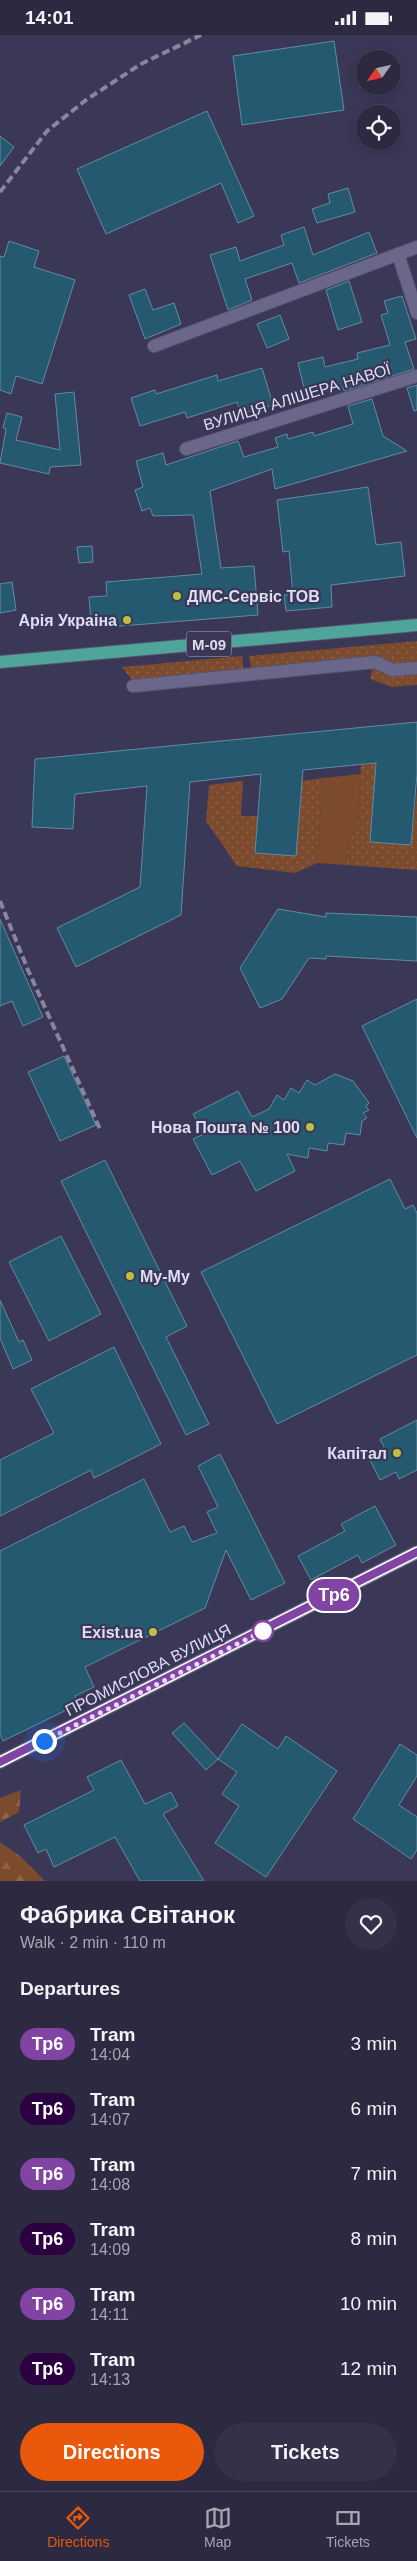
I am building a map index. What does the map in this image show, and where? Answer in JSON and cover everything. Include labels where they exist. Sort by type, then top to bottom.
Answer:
[{"type":"main road","name":"М-09","points":[[0,662],[417,625]]},
{"type":"main road","name":"ПРОМИСЛОВА ВУЛИЦЯ","points":[[0,1762],[417,1552]]},
{"type":"street","points":[[154,346],[417,247]]},
{"type":"street","points":[[398,254],[417,313]]},
{"type":"street","name":"ВУЛИЦЯ АЛІШЕРА НАВОЇ","points":[[186,449],[417,376]]},
{"type":"street","points":[[133,686],[375,662],[393,670],[417,667]]},
{"type":"green space","points":[[417,641],[417,668],[375,662],[252,673],[249,656]]},
{"type":"green space","points":[[242,656],[244,674],[137,686],[122,667]]},
{"type":"green space","points":[[373,667],[417,671],[417,685],[392,687],[370,679]]},
{"type":"green space","points":[[377,763],[370,841],[411,844],[417,789],[417,870],[346,865],[348,842],[357,826],[361,765]]},
{"type":"green space","points":[[361,774],[357,826],[348,842],[346,865],[317,863],[323,778]]},
{"type":"green space","points":[[323,778],[317,863],[295,873],[237,866],[206,821],[209,785],[243,781],[241,816],[258,816],[255,852],[296,856],[302,781]]},
{"type":"green space","points":[[21,1790],[19,1812],[0,1822],[0,1798]]},
{"type":"green space","points":[[0,1842],[21,1857],[45,1881],[0,1881]]},
{"type":"building","points":[[334,41],[344,110],[242,125],[233,56]]},
{"type":"building","points":[[207,111],[254,216],[238,223],[221,183],[106,234],[77,169]]},
{"type":"building","points":[[0,136],[14,147],[0,166]]},
{"type":"building","points":[[348,188],[355,212],[317,223],[312,209],[330,203],[328,194]]},
{"type":"building","points":[[304,227],[313,255],[369,232],[377,253],[299,283],[292,263],[245,279],[252,300],[228,310],[210,255],[236,247],[240,261],[284,245],[281,235]]},
{"type":"building","points":[[9,241],[39,251],[34,267],[75,280],[42,384],[16,376],[11,394],[0,390],[0,256],[4,257]]},
{"type":"building","points":[[349,281],[362,322],[338,330],[326,290]]},
{"type":"building","points":[[145,289],[153,310],[174,303],[181,324],[145,339],[129,295]]},
{"type":"building","points":[[402,296],[416,339],[405,342],[414,369],[344,391],[343,387],[306,396],[298,363],[323,357],[325,367],[358,359],[357,353],[390,345],[381,315],[388,313],[384,301]]},
{"type":"building","points":[[280,315],[289,339],[267,348],[257,324]]},
{"type":"building","points":[[262,368],[273,405],[241,414],[237,402],[187,418],[185,412],[140,426],[131,398],[155,390],[156,394],[217,375],[218,381]]},
{"type":"building","points":[[417,385],[417,410],[414,411],[407,388]]},
{"type":"building","points":[[74,392],[81,465],[50,467],[49,474],[0,463],[6,429],[3,428],[7,413],[22,417],[16,440],[60,450],[55,394]]},
{"type":"building","points":[[372,399],[383,436],[407,451],[275,489],[272,469],[210,491],[221,568],[254,566],[258,615],[108,627],[107,623],[104,624],[104,621],[91,622],[89,597],[107,596],[106,582],[202,574],[193,515],[153,516],[150,508],[142,511],[135,490],[143,487],[136,461],[163,453],[166,465],[238,441],[244,457],[278,447],[275,438],[287,434],[288,439],[313,432],[314,436],[353,424],[348,406]]},
{"type":"building","points":[[368,487],[376,545],[401,542],[405,576],[331,585],[332,607],[286,611],[284,595],[293,595],[289,551],[283,552],[277,500]]},
{"type":"building","points":[[92,546],[93,562],[79,563],[77,547]]},
{"type":"building","points":[[12,582],[16,610],[0,613],[0,584]]},
{"type":"building","points":[[417,722],[417,774],[411,845],[370,842],[376,763],[303,770],[296,856],[255,853],[261,774],[190,782],[181,915],[76,967],[57,928],[140,887],[147,786],[75,794],[73,829],[32,827],[35,759]]},
{"type":"building","points":[[278,909],[326,917],[326,913],[417,917],[417,961],[326,956],[326,959],[309,958],[282,999],[260,1008],[240,968]]},
{"type":"building","points":[[0,919],[43,1017],[23,1026],[12,1001],[0,1006]]},
{"type":"building","points":[[417,999],[417,1138],[362,1026]]},
{"type":"building","points":[[64,1056],[96,1125],[60,1141],[28,1072]]},
{"type":"building","points":[[335,1074],[353,1081],[369,1103],[366,1106],[369,1110],[363,1113],[367,1118],[362,1121],[360,1135],[346,1133],[344,1145],[328,1143],[327,1151],[309,1148],[308,1158],[287,1154],[295,1171],[256,1191],[240,1161],[212,1175],[193,1139],[204,1134],[193,1114],[238,1091],[252,1117],[269,1109],[277,1095],[284,1100],[291,1088],[299,1093],[307,1080],[315,1085]]},
{"type":"building","points":[[105,1160],[187,1326],[166,1337],[209,1424],[186,1435],[61,1181]]},
{"type":"building","points":[[390,1179],[405,1209],[413,1205],[417,1213],[417,1355],[277,1424],[201,1272]]},
{"type":"building","points":[[61,1236],[101,1314],[49,1341],[9,1262]]},
{"type":"building","points":[[0,1300],[19,1342],[23,1340],[32,1360],[13,1369],[0,1338]]},
{"type":"building","points":[[114,1347],[161,1444],[94,1478],[91,1470],[0,1516],[0,1460],[54,1433],[31,1389]]},
{"type":"building","name":"Капітал","points":[[417,1420],[417,1470],[399,1479],[396,1472],[380,1480],[369,1458],[385,1449],[380,1439]]},
{"type":"building","points":[[220,1454],[285,1583],[251,1600],[226,1550],[205,1608],[85,1667],[94,1687],[75,1696],[79,1704],[3,1741],[0,1734],[0,1551],[144,1479],[170,1532],[184,1526],[192,1542],[217,1533],[207,1512],[218,1507],[198,1466]]},
{"type":"building","points":[[375,1506],[396,1545],[362,1563],[358,1555],[311,1580],[298,1556],[345,1531],[341,1524]]},
{"type":"building","points":[[184,1723],[218,1759],[206,1770],[172,1733]]},
{"type":"building","points":[[242,1724],[278,1749],[286,1736],[337,1771],[266,1877],[215,1843],[239,1806],[222,1794],[237,1772],[218,1759]]},
{"type":"building","points":[[400,1744],[417,1755],[417,1776],[399,1805],[417,1817],[417,1850],[411,1859],[353,1819]]},
{"type":"building","points":[[121,1760],[145,1804],[171,1792],[178,1806],[163,1814],[204,1881],[140,1881],[115,1837],[54,1867],[46,1849],[38,1853],[24,1825],[94,1790],[87,1777]]},
{"type":"tram line","points":[[0,1756],[417,1546]]},
{"type":"tram line","name":"Тр6","points":[[0,1762],[417,1552]]},
{"type":"tram line","points":[[0,1768],[417,1559]]},
{"type":"railway","points":[[0,192],[47,131],[86,100],[141,64],[201,35]]},
{"type":"railway","points":[[0,901],[28,970],[100,1129]]},
{"type":"place","name":"ДМС-Сервіс ТОВ","points":[[177,596]]},
{"type":"place","name":"Арія Украіна","points":[[127,620]]},
{"type":"place","name":"Нова Пошта № 100","points":[[310,1127]]},
{"type":"place","name":"Му-Му","points":[[130,1276]]},
{"type":"place","name":"Капітал","points":[[397,1453]]},
{"type":"place","name":"Exist.ua","points":[[153,1632]]},
{"type":"route","points":[[44,1741],[263,1631]]}]
